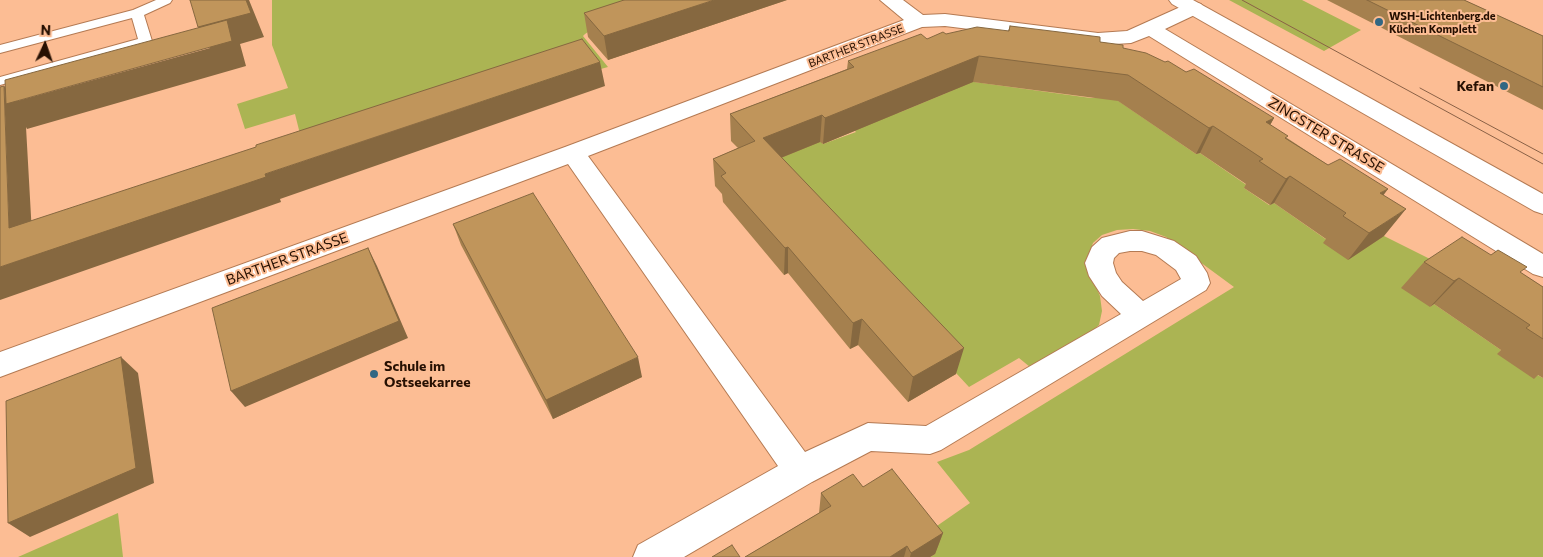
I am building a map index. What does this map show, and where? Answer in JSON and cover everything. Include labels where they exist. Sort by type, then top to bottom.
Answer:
[{"type":"street","points":[[890,0],[919,21]]},
{"type":"street","points":[[1150,29],[1187,4],[1543,205]]},
{"type":"street","name":"BARTHER STRASSE","points":[[0,365],[573,153],[919,21],[945,20],[1098,39],[1130,37],[1150,29]]},
{"type":"street","name":"ZINGSTER STRASSE","points":[[1150,29],[1543,267]]},
{"type":"street","points":[[573,153],[800,472]]},
{"type":"street","points":[[651,557],[800,472],[868,437],[930,440],[1141,316]]},
{"type":"lane","points":[[0,49],[136,13],[166,0]]},
{"type":"lane","points":[[0,81],[145,41],[136,13]]},
{"type":"green space","points":[[272,0],[667,0],[609,18],[583,36],[608,67],[304,150],[295,114],[245,129],[237,104],[288,88],[272,45]]},
{"type":"green space","points":[[1229,0],[1302,0],[1361,30],[1324,51]]},
{"type":"green space","points":[[967,81],[1091,98],[1114,98],[1196,154],[1200,153],[1248,186],[1244,188],[1269,205],[1274,203],[1327,240],[1384,236],[1438,263],[1430,307],[1434,304],[1501,350],[1498,354],[1543,378],[1543,557],[930,557],[935,554],[921,537],[970,503],[937,462],[969,450],[1234,287],[1166,237],[1150,231],[1133,229],[1117,230],[1102,235],[1093,243],[1088,257],[1089,271],[1100,296],[1102,311],[1099,325],[1089,334],[1030,367],[1019,358],[969,387],[763,165],[820,141],[823,144],[856,132],[852,128],[895,111],[898,113],[951,91]]},
{"type":"green space","points":[[118,513],[123,557],[18,557]]},
{"type":"building","points":[[190,0],[246,0],[251,13],[198,27]]},
{"type":"building","points":[[624,0],[714,0],[604,36],[584,13]]},
{"type":"building","points":[[1367,0],[1464,0],[1543,36],[1543,87]]},
{"type":"building","points":[[227,20],[232,41],[6,104],[5,80]]},
{"type":"building","points":[[1010,26],[1100,37],[1100,42],[1123,45],[1123,48],[1146,53],[1165,62],[1168,61],[1186,72],[1194,69],[1274,118],[1266,122],[1288,136],[1285,138],[1328,165],[1340,159],[1388,189],[1380,193],[1406,209],[1369,233],[1343,216],[1346,213],[1290,176],[1286,179],[1259,161],[1263,159],[1213,126],[1209,128],[1128,75],[979,56],[825,118],[822,115],[763,138],[964,348],[913,377],[862,319],[853,323],[788,247],[785,248],[721,176],[726,173],[713,159],[755,141],[730,114],[854,67],[848,61],[921,34],[927,39],[943,32],[946,34],[977,27],[1009,31]]},
{"type":"building","points":[[582,39],[600,62],[265,174],[266,177],[0,267],[0,87],[4,86],[9,228]]},
{"type":"building","points":[[533,193],[638,357],[546,400],[453,224]]},
{"type":"building","points":[[1462,237],[1491,255],[1498,250],[1527,267],[1520,272],[1543,287],[1543,339],[1526,328],[1530,325],[1459,278],[1454,281],[1424,262]]},
{"type":"building","points":[[368,248],[399,321],[231,391],[212,308]]},
{"type":"building","points":[[121,357],[136,468],[8,523],[6,401]]},
{"type":"building","points":[[892,469],[943,533],[911,553],[907,546],[890,557],[745,557],[831,506],[821,493],[853,474],[863,487]]},
{"type":"building","points":[[732,545],[740,557],[712,557]]},
{"type":"tram line","points":[[1242,0],[1543,164]]},
{"type":"tram line","points":[[1420,88],[1543,154]]},
{"type":"place","name":"WSH-Lichtenberg.de Küchen Komplett","points":[[1379,22]]},
{"type":"place","name":"Kefan","points":[[1504,86]]},
{"type":"place","name":"Schule im Ostseekarree","points":[[374,374]]}]
